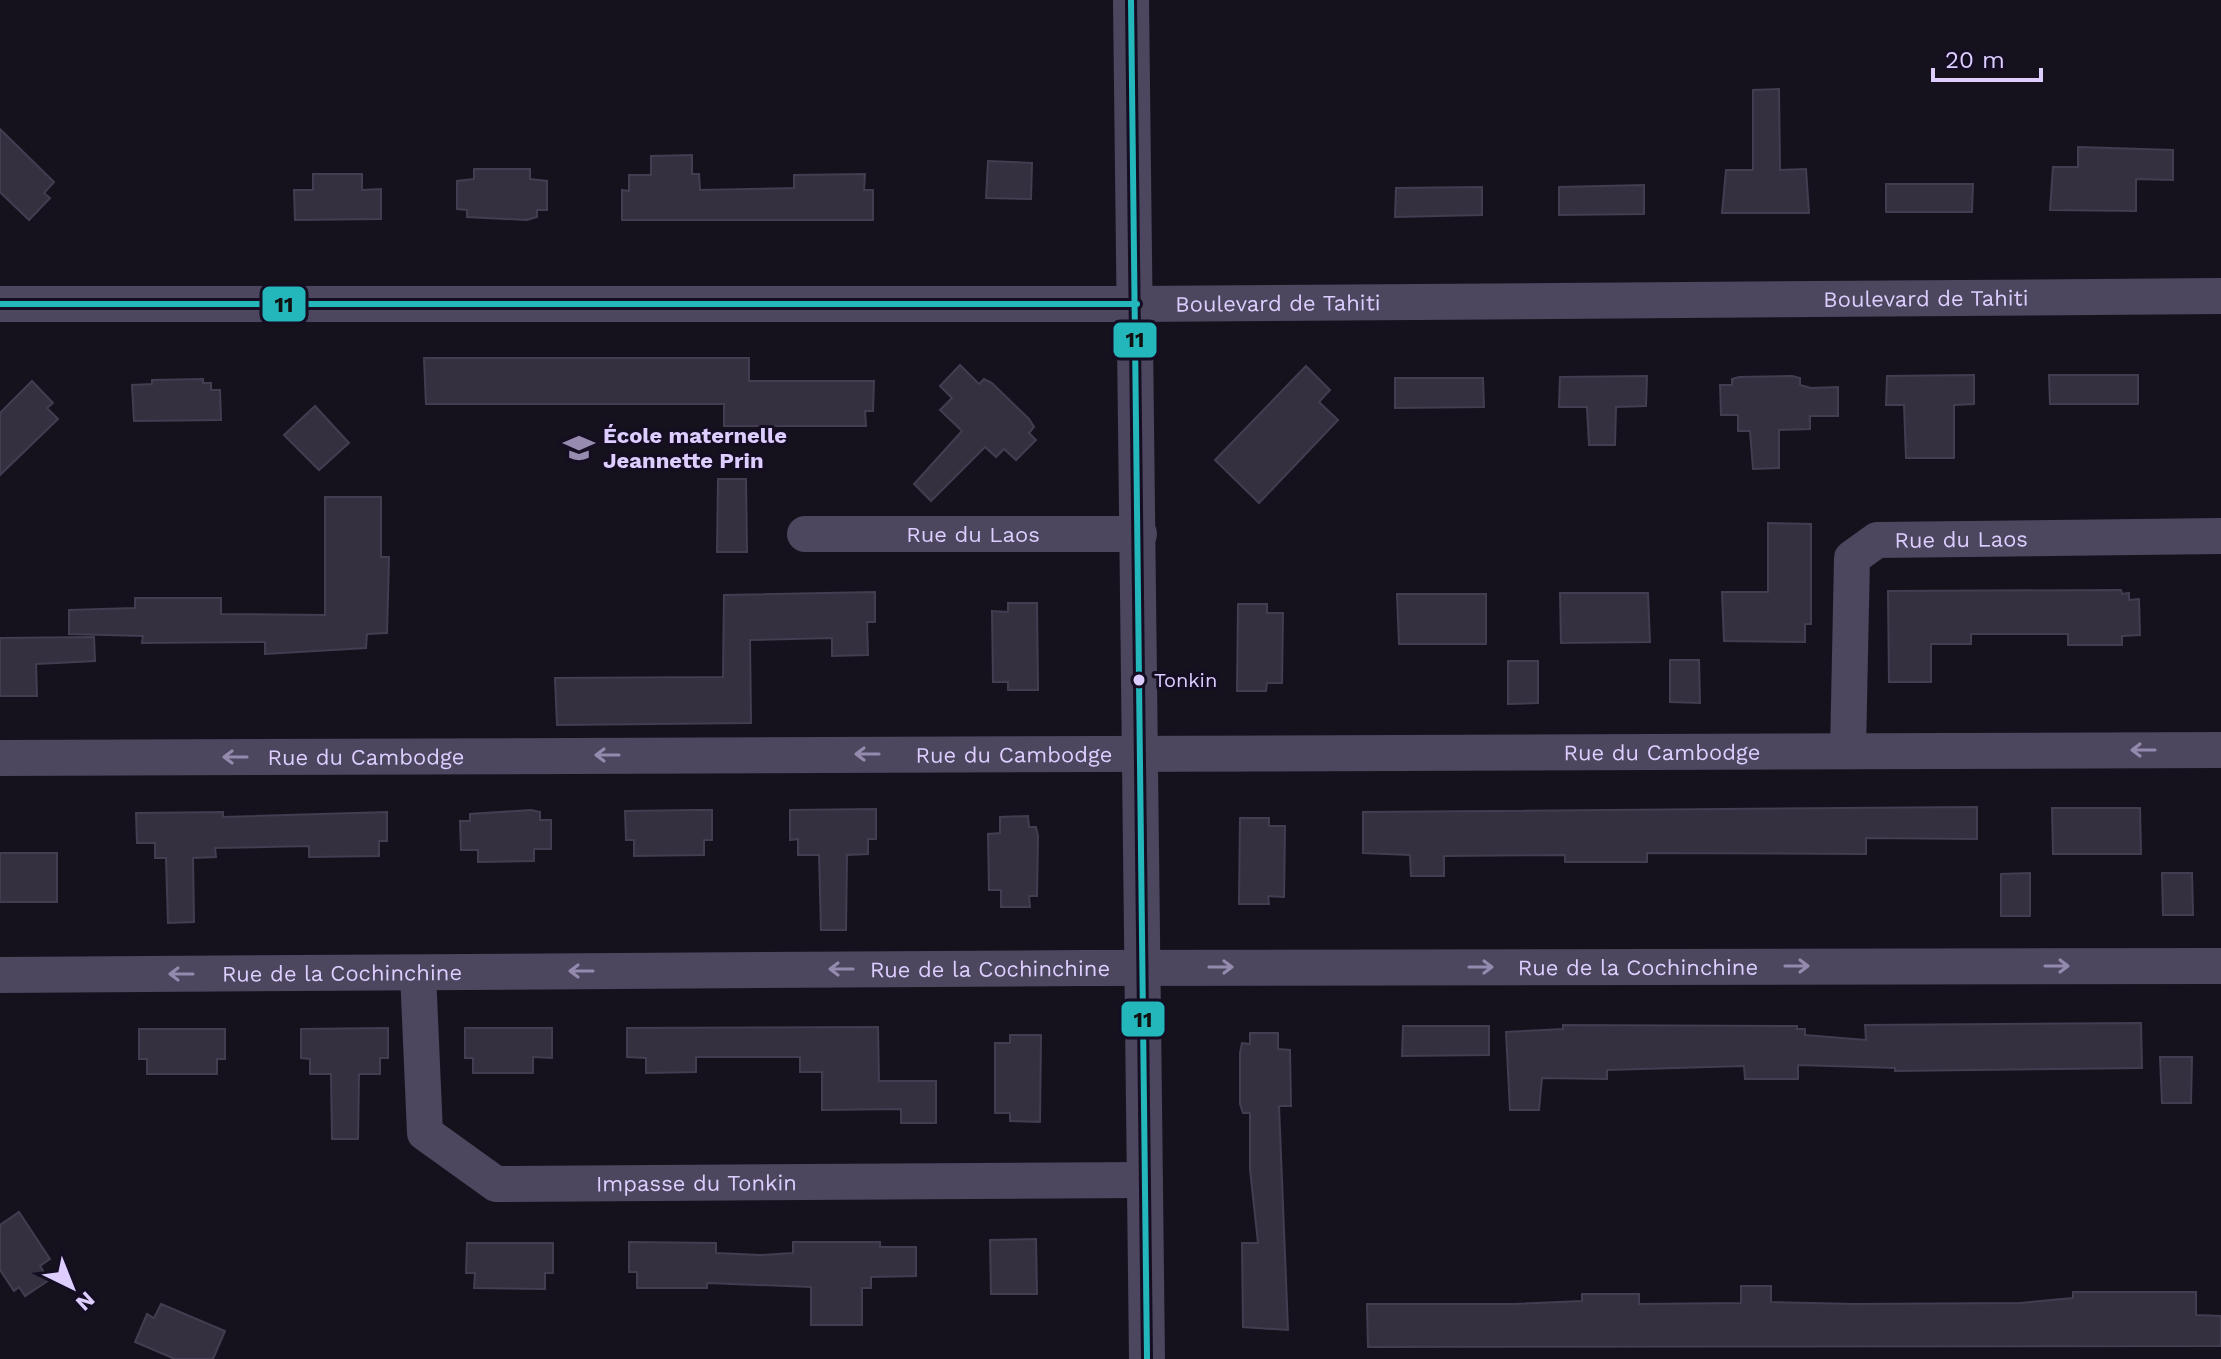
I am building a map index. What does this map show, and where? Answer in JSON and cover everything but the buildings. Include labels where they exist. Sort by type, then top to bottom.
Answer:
[{"type":"street","points":[[1131,0],[1137,304],[1147,1359]]},
{"type":"street","name":"Boulevard de Tahiti","points":[[0,304],[1137,304],[2221,296]]},
{"type":"street","name":"Rue du Laos","points":[[805,534],[1139,534]]},
{"type":"street","name":"Rue du Laos","points":[[1848,751],[1852,558],[1877,540],[2221,536]]},
{"type":"street","name":"Rue du Cambodge","points":[[0,758],[2221,750]]},
{"type":"street","name":"Rue de la Cochinchine","points":[[0,975],[1143,967],[2221,966]]},
{"type":"street","name":"Impasse du Tonkin","points":[[418,973],[425,1133],[496,1184],[1145,1180]]},
{"type":"transit line","name":"11","points":[[1131,0],[1147,1359]]},
{"type":"transit line","name":"11","points":[[0,304],[1137,304]]},
{"type":"place","name":"École maternelle Jeannette Prin","points":[[579,448]]},
{"type":"place","name":"Tonkin","points":[[1139,680]]}]
